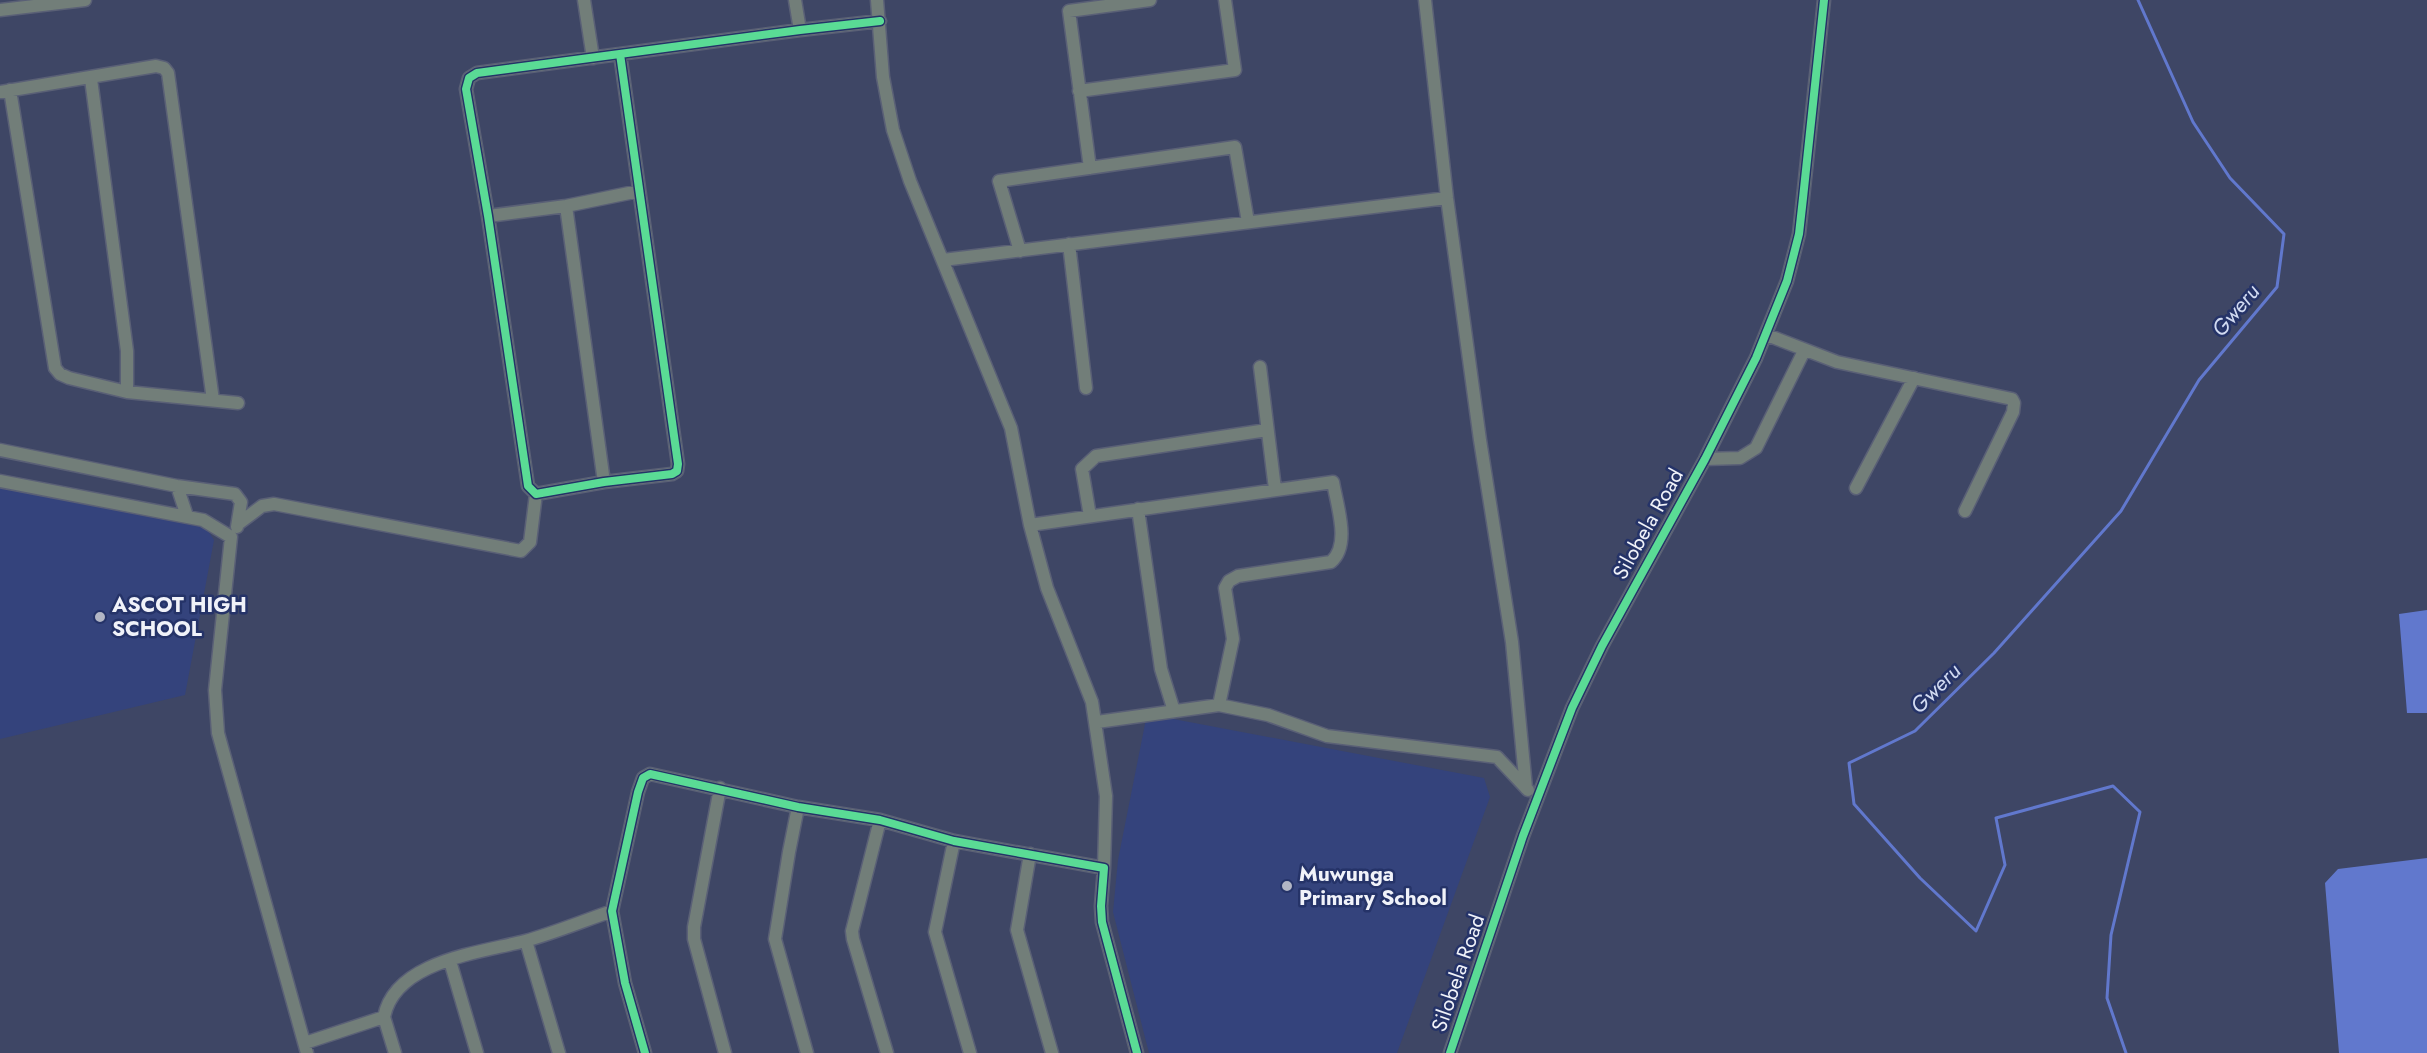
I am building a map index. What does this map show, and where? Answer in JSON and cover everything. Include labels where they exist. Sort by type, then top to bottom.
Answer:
[{"type":"street","points":[[2,7],[85,0]]},
{"type":"street","points":[[584,0],[593,58]]},
{"type":"street","points":[[795,0],[800,30]]},
{"type":"street","points":[[878,0],[882,77],[893,130],[910,181],[1011,428],[1030,525],[1047,588],[1092,702],[1097,722],[1106,796],[1102,922],[1137,1053]]},
{"type":"street","points":[[1090,168],[1069,11],[1150,0]]},
{"type":"street","points":[[1079,91],[1235,70],[1225,0]]},
{"type":"street","points":[[1425,0],[1447,198],[1480,441],[1512,642],[1526,788]]},
{"type":"street","name":"Silobela Road","points":[[1450,1053],[1551,758],[1591,667],[1705,459],[1767,335],[1788,281],[1799,234],[1824,0]]},
{"type":"street","points":[[536,494],[528,486],[488,216],[466,89],[469,78],[477,73],[880,21]]},
{"type":"street","points":[[536,494],[604,482],[672,474],[677,471],[678,464],[620,54]]},
{"type":"street","points":[[213,400],[168,73],[164,68],[156,66],[91,79],[5,91],[55,368],[60,374],[69,378],[127,392],[238,403]]},
{"type":"street","points":[[91,79],[127,351],[127,392]]},
{"type":"street","points":[[1020,250],[999,181],[1235,147],[1248,222]]},
{"type":"street","points":[[488,216],[566,206],[639,190]]},
{"type":"street","points":[[943,260],[1447,198]]},
{"type":"street","points":[[566,206],[604,482]]},
{"type":"street","points":[[1069,244],[1086,388]]},
{"type":"street","points":[[1767,335],[1837,362],[2007,397],[2014,403],[2013,412],[1965,511]]},
{"type":"street","points":[[1705,459],[1740,458],[1756,448],[1804,351]]},
{"type":"street","points":[[1260,367],[1275,489]]},
{"type":"street","points":[[1856,488],[1914,378]]},
{"type":"street","points":[[1090,516],[1082,469],[1096,456],[1267,430]]},
{"type":"street","points":[[0,450],[177,486],[235,494],[241,502],[238,524],[231,537],[215,690],[215,713],[224,756],[306,1048],[384,1017]]},
{"type":"street","points":[[0,481],[187,516],[203,520],[231,537]]},
{"type":"street","points":[[1030,525],[1334,482],[1343,543],[1338,556],[1331,562],[1238,576],[1229,580],[1225,588],[1233,639],[1219,705]]},
{"type":"street","points":[[177,486],[187,516]]},
{"type":"street","points":[[238,524],[262,506],[274,504],[521,551],[530,542],[536,494]]},
{"type":"street","points":[[1138,509],[1161,669],[1174,711]]},
{"type":"street","points":[[1097,722],[1219,705],[1268,715],[1327,736],[1497,757],[1537,799]]},
{"type":"street","points":[[645,1053],[623,974],[612,911],[643,778],[650,774],[798,807],[880,820],[954,841],[1104,868]]},
{"type":"street","points":[[720,788],[695,921],[694,939],[725,1053]]},
{"type":"street","points":[[798,807],[775,935],[807,1053]]},
{"type":"street","points":[[880,820],[852,931],[887,1053]]},
{"type":"street","points":[[954,841],[935,932],[970,1053]]},
{"type":"street","points":[[1030,854],[1017,930],[1052,1053]]},
{"type":"street","points":[[395,1053],[384,1017],[389,1001],[402,984],[418,973],[491,948],[526,941],[612,911]]},
{"type":"street","points":[[526,941],[558,1053]]},
{"type":"street","points":[[450,961],[477,1053]]},
{"type":"shaded area","name":"ASCOT HIGH SCHOOL","points":[[0,483],[203,523],[214,540],[185,695],[0,739]]},
{"type":"shaded area","points":[[2427,610],[2427,713],[2407,713],[2399,614]]},
{"type":"shaded area","name":"Muwunga Primary School","points":[[1147,714],[1484,778],[1490,797],[1397,1053],[1149,1053],[1113,912],[1118,860]]},
{"type":"shaded area","points":[[2427,858],[2427,1053],[2339,1053],[2325,883],[2338,869]]},
{"type":"waterway","name":"Gweru","points":[[2126,1053],[2107,998],[2111,935],[2140,812],[2113,786],[1996,818],[2005,865],[1976,931],[1920,878],[1854,804],[1849,763],[1915,731],[1994,653],[2121,511],[2199,380],[2277,287],[2284,234],[2230,178],[2193,122],[2138,0]]},
{"type":"cycle path","points":[[1450,1053],[1523,836],[1572,708],[1602,646],[1705,459],[1756,358],[1787,281],[1799,234],[1824,0]]},
{"type":"cycle path","points":[[620,54],[678,464],[677,471],[672,474],[604,482],[536,494],[528,486],[488,216],[466,89],[469,78],[477,73],[800,30],[880,21]]},
{"type":"cycle path","points":[[645,1053],[625,983],[612,911],[638,792],[643,778],[650,774],[798,807],[880,820],[954,841],[1104,868],[1102,922],[1137,1053]]},
{"type":"place","name":"ASCOT HIGH SCHOOL","points":[[100,617]]},
{"type":"place","name":"Muwunga Primary School","points":[[1287,886]]}]
